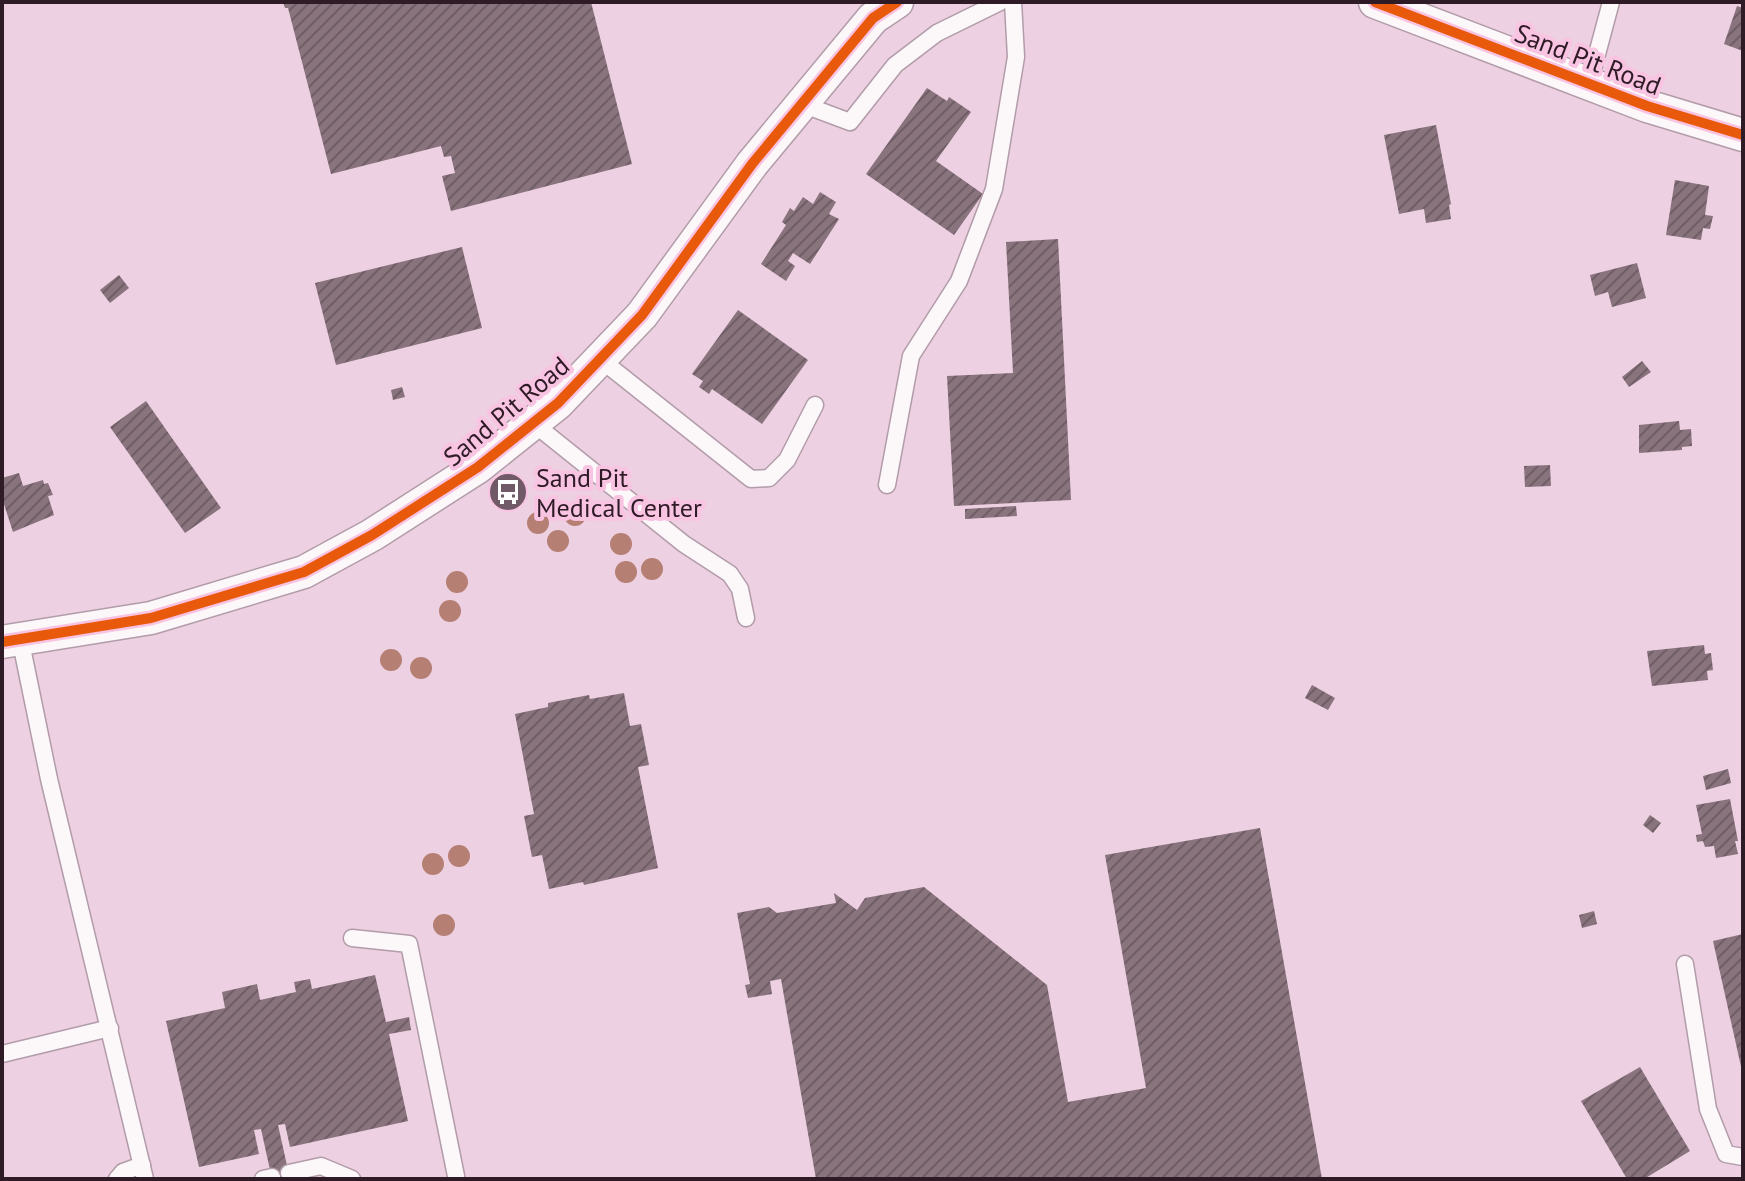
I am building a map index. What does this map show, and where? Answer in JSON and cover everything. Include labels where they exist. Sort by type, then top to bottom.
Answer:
[{"type":"street","name":"Sand Pit Road","points":[[11,640],[151,618],[304,572],[372,535],[478,467],[558,403],[642,315],[752,164],[873,18],[897,2]]},
{"type":"street","name":"Sand Pit Road","points":[[1375,2],[1647,106],[1743,135]]},
{"type":"lane","points":[[802,104],[850,122],[895,65],[937,33],[1000,2]]},
{"type":"lane","points":[[887,485],[911,356],[959,281],[994,189],[1016,57],[1013,2]]},
{"type":"lane","points":[[1589,84],[1611,2]]},
{"type":"lane","points":[[600,359],[751,479],[769,478],[787,460],[815,405]]},
{"type":"lane","points":[[533,423],[684,544],[730,574],[740,589],[746,618]]},
{"type":"lane","points":[[11,640],[49,779],[144,1172],[123,1172],[117,1179]]},
{"type":"lane","points":[[352,938],[409,944],[452,1178]]},
{"type":"lane","points":[[1685,964],[1708,1109],[1726,1154],[1743,1157]]},
{"type":"lane","points":[[2,1054],[110,1028]]},
{"type":"lane","points":[[289,1173],[321,1166],[352,1179]]},
{"type":"building","points":[[283,2],[591,2],[632,164],[451,211],[442,176],[455,173],[451,156],[444,157],[441,146],[331,174],[288,8]]},
{"type":"building","points":[[1737,6],[1743,8],[1743,51],[1724,44]]},
{"type":"building","points":[[927,88],[947,101],[949,97],[971,112],[936,161],[983,194],[954,235],[866,174]]},
{"type":"building","points":[[1436,125],[1451,219],[1426,223],[1424,209],[1399,214],[1384,135]]},
{"type":"building","points":[[1675,180],[1709,186],[1705,215],[1713,216],[1710,229],[1703,228],[1701,240],[1666,235]]},
{"type":"building","points":[[820,192],[836,202],[829,214],[839,219],[810,264],[793,253],[788,261],[795,266],[786,281],[761,264],[786,225],[782,222],[790,208],[794,211],[803,197],[813,204]]},
{"type":"building","points":[[1058,239],[1071,500],[954,506],[947,376],[1013,373],[1006,242]]},
{"type":"building","points":[[462,247],[482,328],[336,365],[315,283]]},
{"type":"building","points":[[1637,263],[1646,298],[1612,307],[1608,292],[1595,296],[1590,275]]},
{"type":"building","points":[[119,275],[129,288],[110,303],[100,290]]},
{"type":"building","points":[[738,310],[808,360],[762,424],[712,389],[709,394],[699,387],[703,381],[692,374]]},
{"type":"building","points":[[1642,361],[1651,372],[1629,387],[1622,377]]},
{"type":"building","points":[[402,387],[405,397],[393,400],[391,390]]},
{"type":"building","points":[[146,401],[221,508],[185,533],[110,427]]},
{"type":"building","points":[[1679,421],[1680,430],[1691,429],[1692,446],[1682,447],[1682,450],[1639,453],[1639,425]]},
{"type":"building","points":[[1550,465],[1551,486],[1525,487],[1524,466]]},
{"type":"building","points":[[19,473],[23,486],[43,480],[44,484],[48,483],[53,495],[48,496],[54,515],[13,532],[2,498],[2,478]]},
{"type":"building","points":[[1016,506],[1017,516],[965,519],[965,509]]},
{"type":"building","points":[[1704,645],[1705,654],[1711,653],[1713,670],[1707,671],[1708,680],[1652,686],[1647,651]]},
{"type":"building","points":[[1312,685],[1335,698],[1328,710],[1305,698]]},
{"type":"building","points":[[624,693],[630,726],[641,724],[649,765],[638,767],[658,868],[584,885],[583,882],[549,889],[542,855],[532,857],[524,816],[534,814],[515,714],[548,707],[548,703],[589,695],[590,699]]},
{"type":"building","points":[[1728,769],[1731,783],[1706,790],[1703,776]]},
{"type":"building","points":[[1730,799],[1738,854],[1716,858],[1714,846],[1705,847],[1703,841],[1697,842],[1696,835],[1702,834],[1696,805]]},
{"type":"building","points":[[1650,815],[1661,823],[1653,833],[1643,825]]},
{"type":"building","points":[[1260,828],[1322,1179],[816,1179],[781,979],[770,981],[772,994],[748,998],[745,985],[750,984],[737,913],[769,907],[777,913],[836,903],[834,893],[857,910],[865,898],[924,887],[1047,985],[1068,1102],[1146,1088],[1105,855]]},
{"type":"building","points":[[1594,911],[1597,924],[1582,928],[1579,915]]},
{"type":"building","points":[[1743,934],[1743,1071],[1742,1071],[1713,941]]},
{"type":"building","points":[[375,975],[386,1022],[409,1017],[411,1030],[389,1034],[408,1121],[290,1147],[285,1124],[278,1125],[290,1179],[272,1179],[261,1129],[254,1130],[259,1154],[199,1167],[166,1021],[225,1008],[222,992],[257,984],[260,1000],[296,992],[294,982],[310,979],[312,989]]},
{"type":"building","points":[[1640,1067],[1690,1151],[1644,1179],[1627,1179],[1581,1101]]},
{"type":"cycle path","points":[[2,642],[151,618],[304,572],[372,535],[478,467],[558,403],[642,315],[752,164],[873,18],[897,2]]},
{"type":"cycle path","points":[[1375,2],[1647,106],[1743,135]]},
{"type":"place","name":"Sand Pit Medical Center","points":[[508,492]]}]
